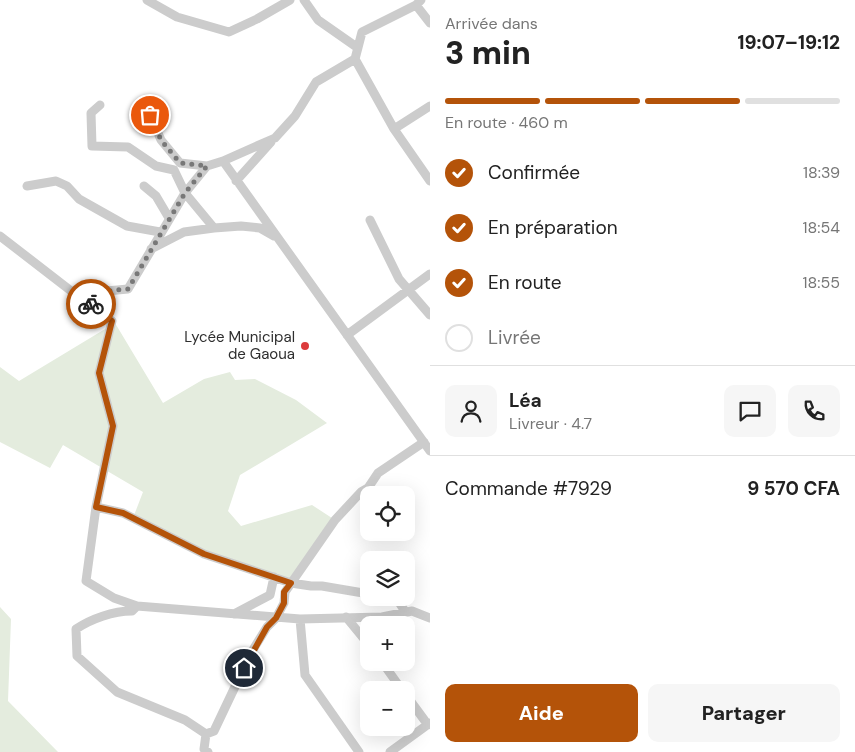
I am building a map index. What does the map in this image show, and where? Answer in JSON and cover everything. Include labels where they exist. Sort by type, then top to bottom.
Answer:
[{"type":"street","points":[[147,0],[177,17],[229,32],[290,0]]},
{"type":"street","points":[[304,0],[318,20],[358,48]]},
{"type":"street","points":[[236,181],[295,116],[316,82],[355,59],[362,32],[418,2],[430,24]]},
{"type":"street","points":[[355,59],[394,129],[430,181]]},
{"type":"street","points":[[100,105],[90,113],[92,146],[128,147],[156,166],[174,170],[185,193],[214,228]]},
{"type":"street","points":[[394,129],[430,106]]},
{"type":"street","points":[[150,115],[161,140],[180,163],[207,166],[275,138]]},
{"type":"street","points":[[223,161],[430,451]]},
{"type":"street","points":[[75,294],[128,289],[160,232],[185,193],[207,166]]},
{"type":"street","points":[[27,186],[56,181],[67,186],[79,199],[127,226],[160,232]]},
{"type":"street","points":[[144,186],[156,196],[169,218]]},
{"type":"street","points":[[370,220],[399,279],[430,315]]},
{"type":"street","points":[[151,249],[184,232],[214,228],[241,226],[260,228],[276,237]]},
{"type":"street","points":[[0,236],[112,321],[99,373],[113,426],[96,507],[86,582],[114,598],[137,606],[300,619],[382,617],[412,612],[430,618]]},
{"type":"street","points":[[346,335],[430,274]]},
{"type":"street","points":[[206,734],[214,731],[251,653],[267,627],[276,618],[284,603],[284,592],[335,520],[361,492],[368,488],[378,473],[424,442]]},
{"type":"street","points":[[96,507],[123,513],[204,554],[291,583],[360,592]]},
{"type":"street","points":[[234,614],[270,595],[274,577]]},
{"type":"street","points":[[137,606],[132,611],[125,611],[87,622],[76,629],[77,656],[117,692],[185,720],[206,734]]},
{"type":"street","points":[[402,606],[406,613]]},
{"type":"street","points":[[346,617],[360,634]]},
{"type":"street","points":[[300,619],[305,675],[359,752]]},
{"type":"street","points":[[390,752],[429,724],[415,707]]},
{"type":"street","points":[[206,734],[204,749],[208,752]]},
{"type":"shaded area","points":[[115,323],[163,403],[204,379],[230,372],[235,380],[255,379],[296,400],[327,423],[240,475],[228,511],[241,526],[312,505],[335,520],[291,583],[204,554],[133,518],[143,492],[63,445],[50,468],[0,442],[0,367],[19,381]]},
{"type":"shaded area","points":[[0,607],[11,619],[8,701],[58,752],[0,752]]},
{"type":"way so far","points":[[91,304],[75,294],[128,289],[160,232],[185,193],[207,166],[180,163],[161,140],[150,115]]},
{"type":"place","name":"Lycée Municipal de Gaoua","points":[[305,346]]},
{"type":"route","points":[[91,304],[112,321],[99,373],[113,426],[96,507],[123,513],[204,554],[291,583],[284,592],[284,603],[276,618],[267,627],[244,668]]}]
